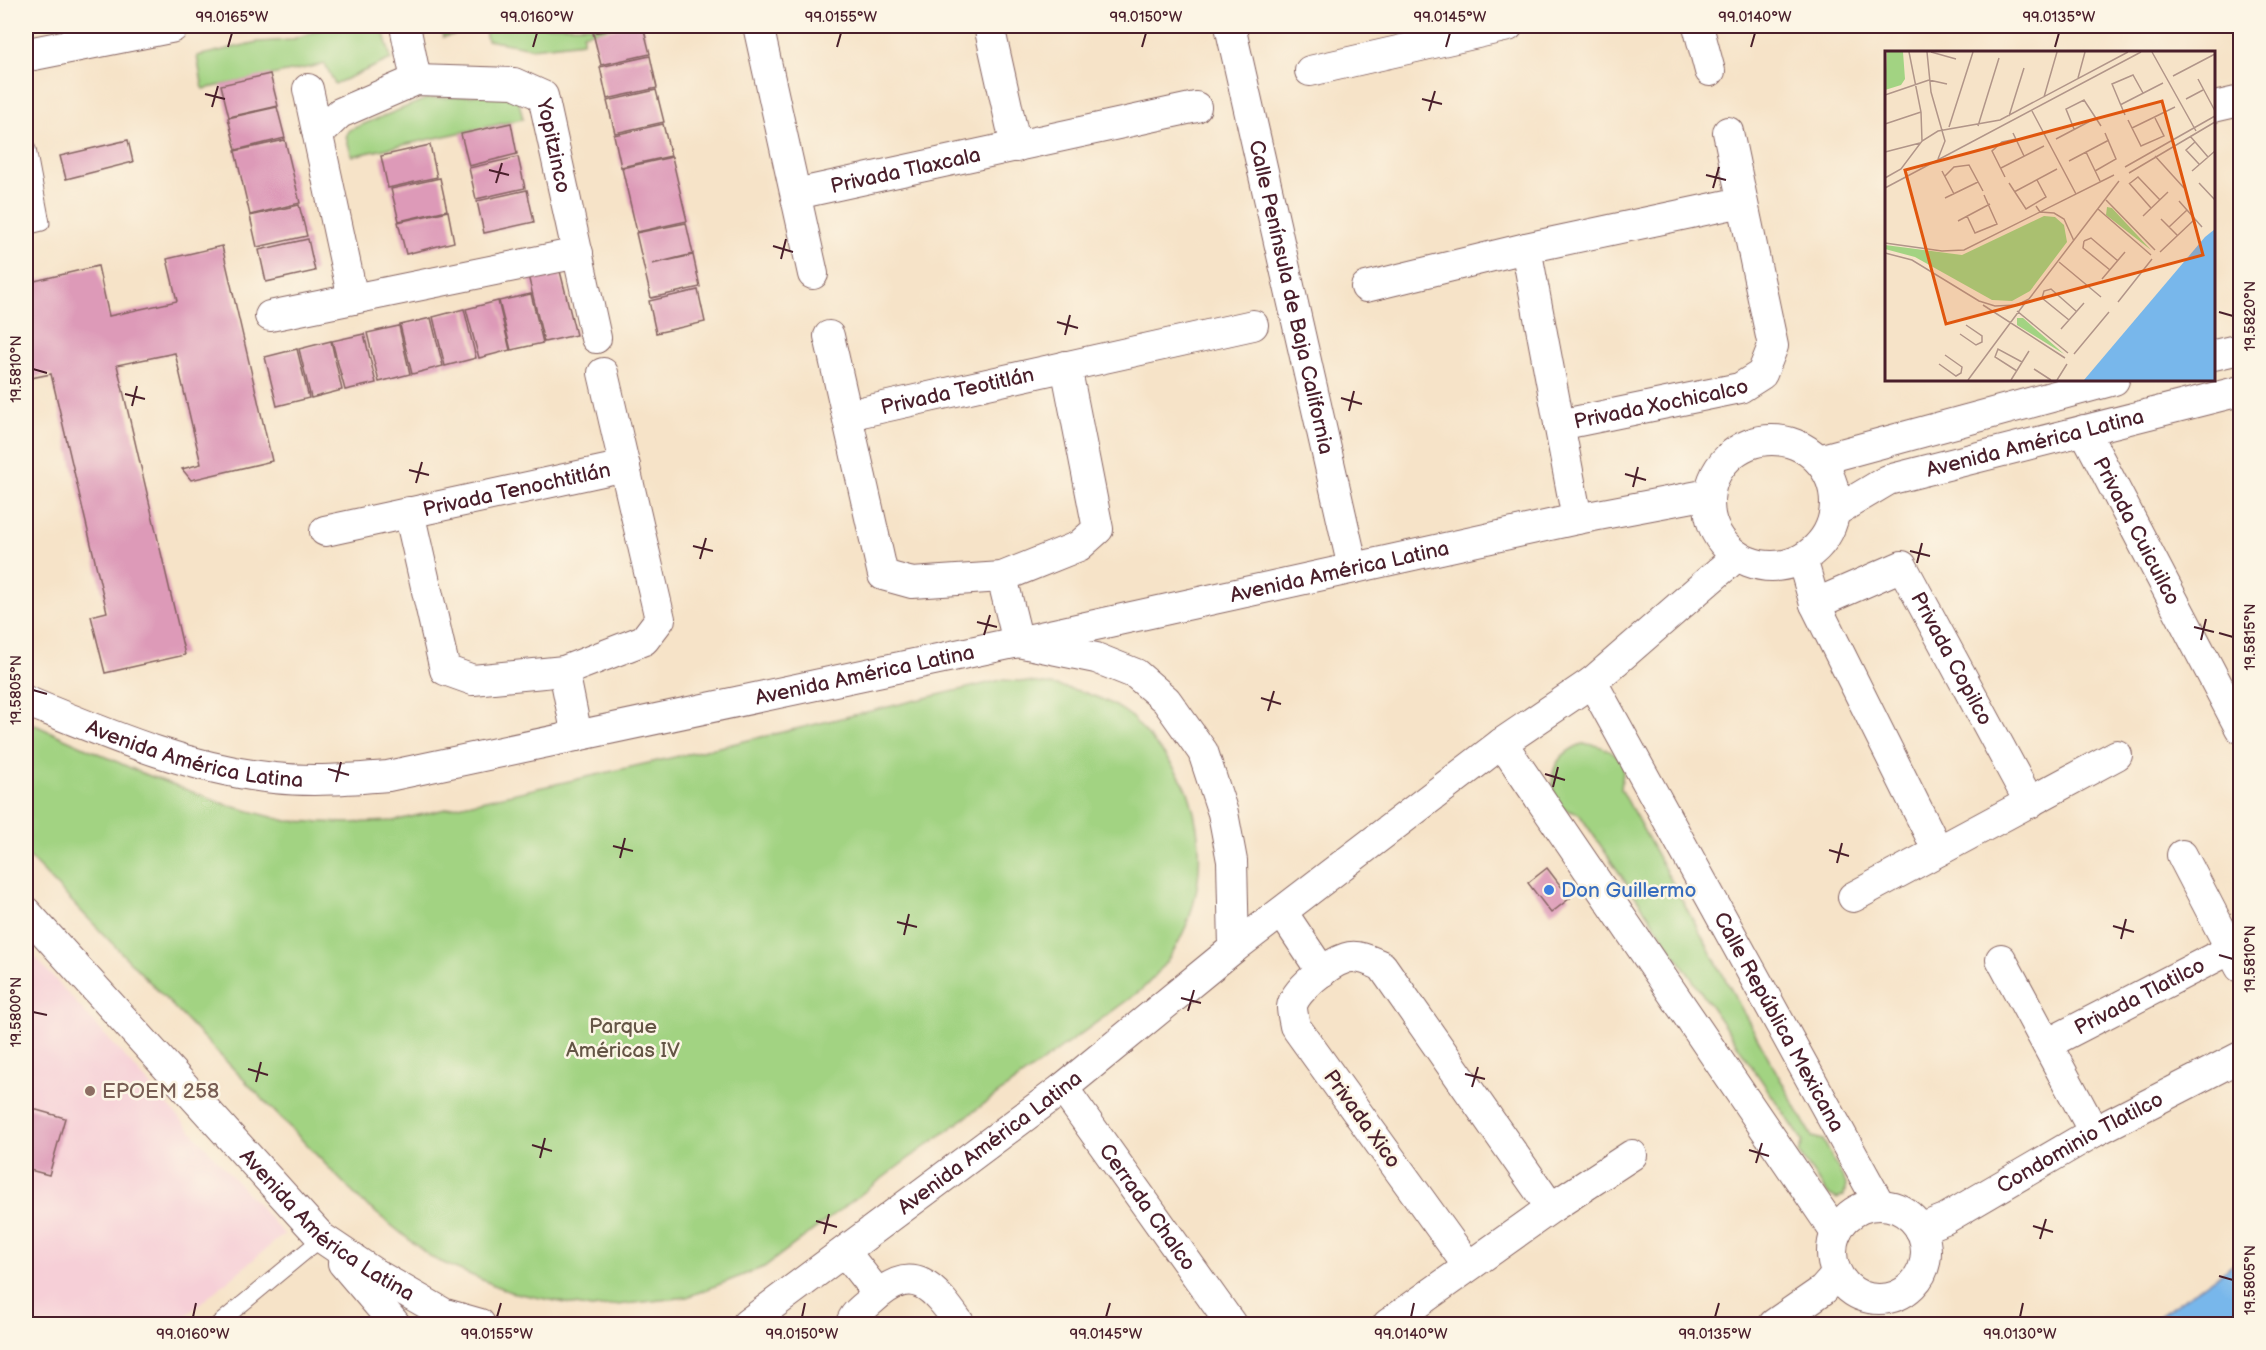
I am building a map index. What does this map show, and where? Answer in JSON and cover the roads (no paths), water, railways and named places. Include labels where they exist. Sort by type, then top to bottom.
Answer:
[{"type":"main road","points":[[26,55],[172,26]]},
{"type":"street","points":[[405,26],[416,80]]},
{"type":"street","points":[[764,26],[759,30],[813,274]]},
{"type":"street","points":[[989,26],[1016,147]]},
{"type":"street","name":"Calle Península de Baja California","points":[[1230,26],[1353,568]]},
{"type":"street","points":[[1698,26],[1710,71]]},
{"type":"street","points":[[1310,71],[1493,27]]},
{"type":"street","name":"Yopitzinco","points":[[318,135],[340,113],[416,80],[514,84],[543,96],[596,338]]},
{"type":"street","points":[[309,89],[353,299]]},
{"type":"street","points":[[2215,107],[2241,101]]},
{"type":"street","name":"Privada Tlaxcala","points":[[796,194],[1196,107]]},
{"type":"street","name":"Privada Xochicalco","points":[[1559,425],[1740,388],[1762,374],[1773,346],[1728,132]]},
{"type":"street","points":[[1366,287],[1526,248],[1742,202]]},
{"type":"street","points":[[1526,248],[1577,519]]},
{"type":"street","points":[[270,316],[578,253]]},
{"type":"street","name":"Privada Teotitlán","points":[[848,415],[1253,325]]},
{"type":"street","points":[[829,336],[883,575],[912,583],[1002,577],[1079,546],[1098,529],[1066,366]]},
{"type":"street","points":[[2215,355],[2241,349]]},
{"type":"street","name":"Privada Tenochtitlán","points":[[409,512],[445,670],[473,680],[564,671],[644,640],[660,619],[603,373]]},
{"type":"street","name":"Avenida América Latina","points":[[1819,460],[2110,381]]},
{"type":"street","name":"Avenida América Latina","points":[[1836,511],[1888,480],[2241,391]]},
{"type":"street","name":"Privada Cuicuilco","points":[[2084,430],[2241,728]]},
{"type":"street","points":[[1763,440],[1783,440],[1803,447],[1819,460],[1830,475],[1836,492],[1836,511],[1830,531],[1818,547],[1802,559],[1770,566],[1753,563],[1737,556],[1724,544],[1715,529],[1710,512],[1709,494],[1715,475],[1727,458],[1743,446],[1763,440]]},
{"type":"street","name":"Privada Tenochtitlán","points":[[325,531],[625,466]]},
{"type":"street","name":"Avenida América Latina","points":[[26,701],[132,743],[213,767],[272,778],[314,781],[388,776],[1018,642],[1577,519],[1709,494]]},
{"type":"street","name":"Avenida América Latina","points":[[747,1324],[1063,1088],[1234,948],[1502,743],[1592,682],[1737,556]]},
{"type":"street","points":[[1802,559],[1815,604],[1938,851]]},
{"type":"street","name":"Privada Copilco","points":[[1815,604],[1902,566],[2030,802]]},
{"type":"street","points":[[1002,577],[1018,642],[1106,662],[1136,674],[1166,700],[1203,752],[1223,813],[1232,861],[1234,948]]},
{"type":"street","points":[[564,671],[577,736]]},
{"type":"street","name":"Calle República Mexicana","points":[[1592,682],[1880,1205]]},
{"type":"street","points":[[1502,743],[1836,1233]]},
{"type":"street","points":[[1853,897],[2117,755]]},
{"type":"street","name":"Privada Tlatilco","points":[[2047,1044],[2236,958],[2182,855]]},
{"type":"street","name":"Avenida América Latina","points":[[26,912],[322,1238],[374,1273],[446,1314],[480,1324]]},
{"type":"street","points":[[1282,912],[1322,972]]},
{"type":"street","name":"Privada Xico","points":[[1468,1266],[1295,1026],[1292,1006],[1299,990],[1322,972],[1346,958],[1364,958],[1382,966],[1551,1208]]},
{"type":"street","points":[[2001,959],[2094,1132]]},
{"type":"street","name":"Condominio Tlatilco","points":[[1920,1229],[1945,1219],[2094,1132],[2241,1057]]},
{"type":"street","name":"Cerrada Chalco","points":[[1063,1088],[1231,1324]]},
{"type":"street","points":[[1388,1324],[1551,1208],[1632,1155]]},
{"type":"street","points":[[1880,1205],[1896,1209],[1910,1217],[1920,1229],[1926,1244],[1926,1260],[1921,1275],[1910,1288],[1897,1296],[1881,1299],[1865,1298],[1851,1291],[1837,1274],[1833,1265],[1832,1248],[1836,1233],[1854,1212],[1880,1205]]},
{"type":"street","points":[[322,1238],[394,1324]]},
{"type":"street","points":[[845,1252],[878,1294]]},
{"type":"street","points":[[1774,1324],[1823,1290],[1837,1274]]},
{"type":"street","points":[[851,1324],[852,1318],[878,1294],[904,1280],[922,1283],[939,1295],[960,1324]]},
{"type":"lane","points":[[26,145],[42,223],[26,227]]},
{"type":"lane","points":[[218,1324],[322,1238]]},
{"type":"water","points":[[2240,1260],[2240,1324],[2148,1324]]},
{"type":"place","name":"Don Guillermo","points":[[1549,890]]},
{"type":"place","name":"EPOEM 258","points":[[90,1091]]},
{"type":"park label","name":"Parque Américas IV","points":[[623,1038]]}]
